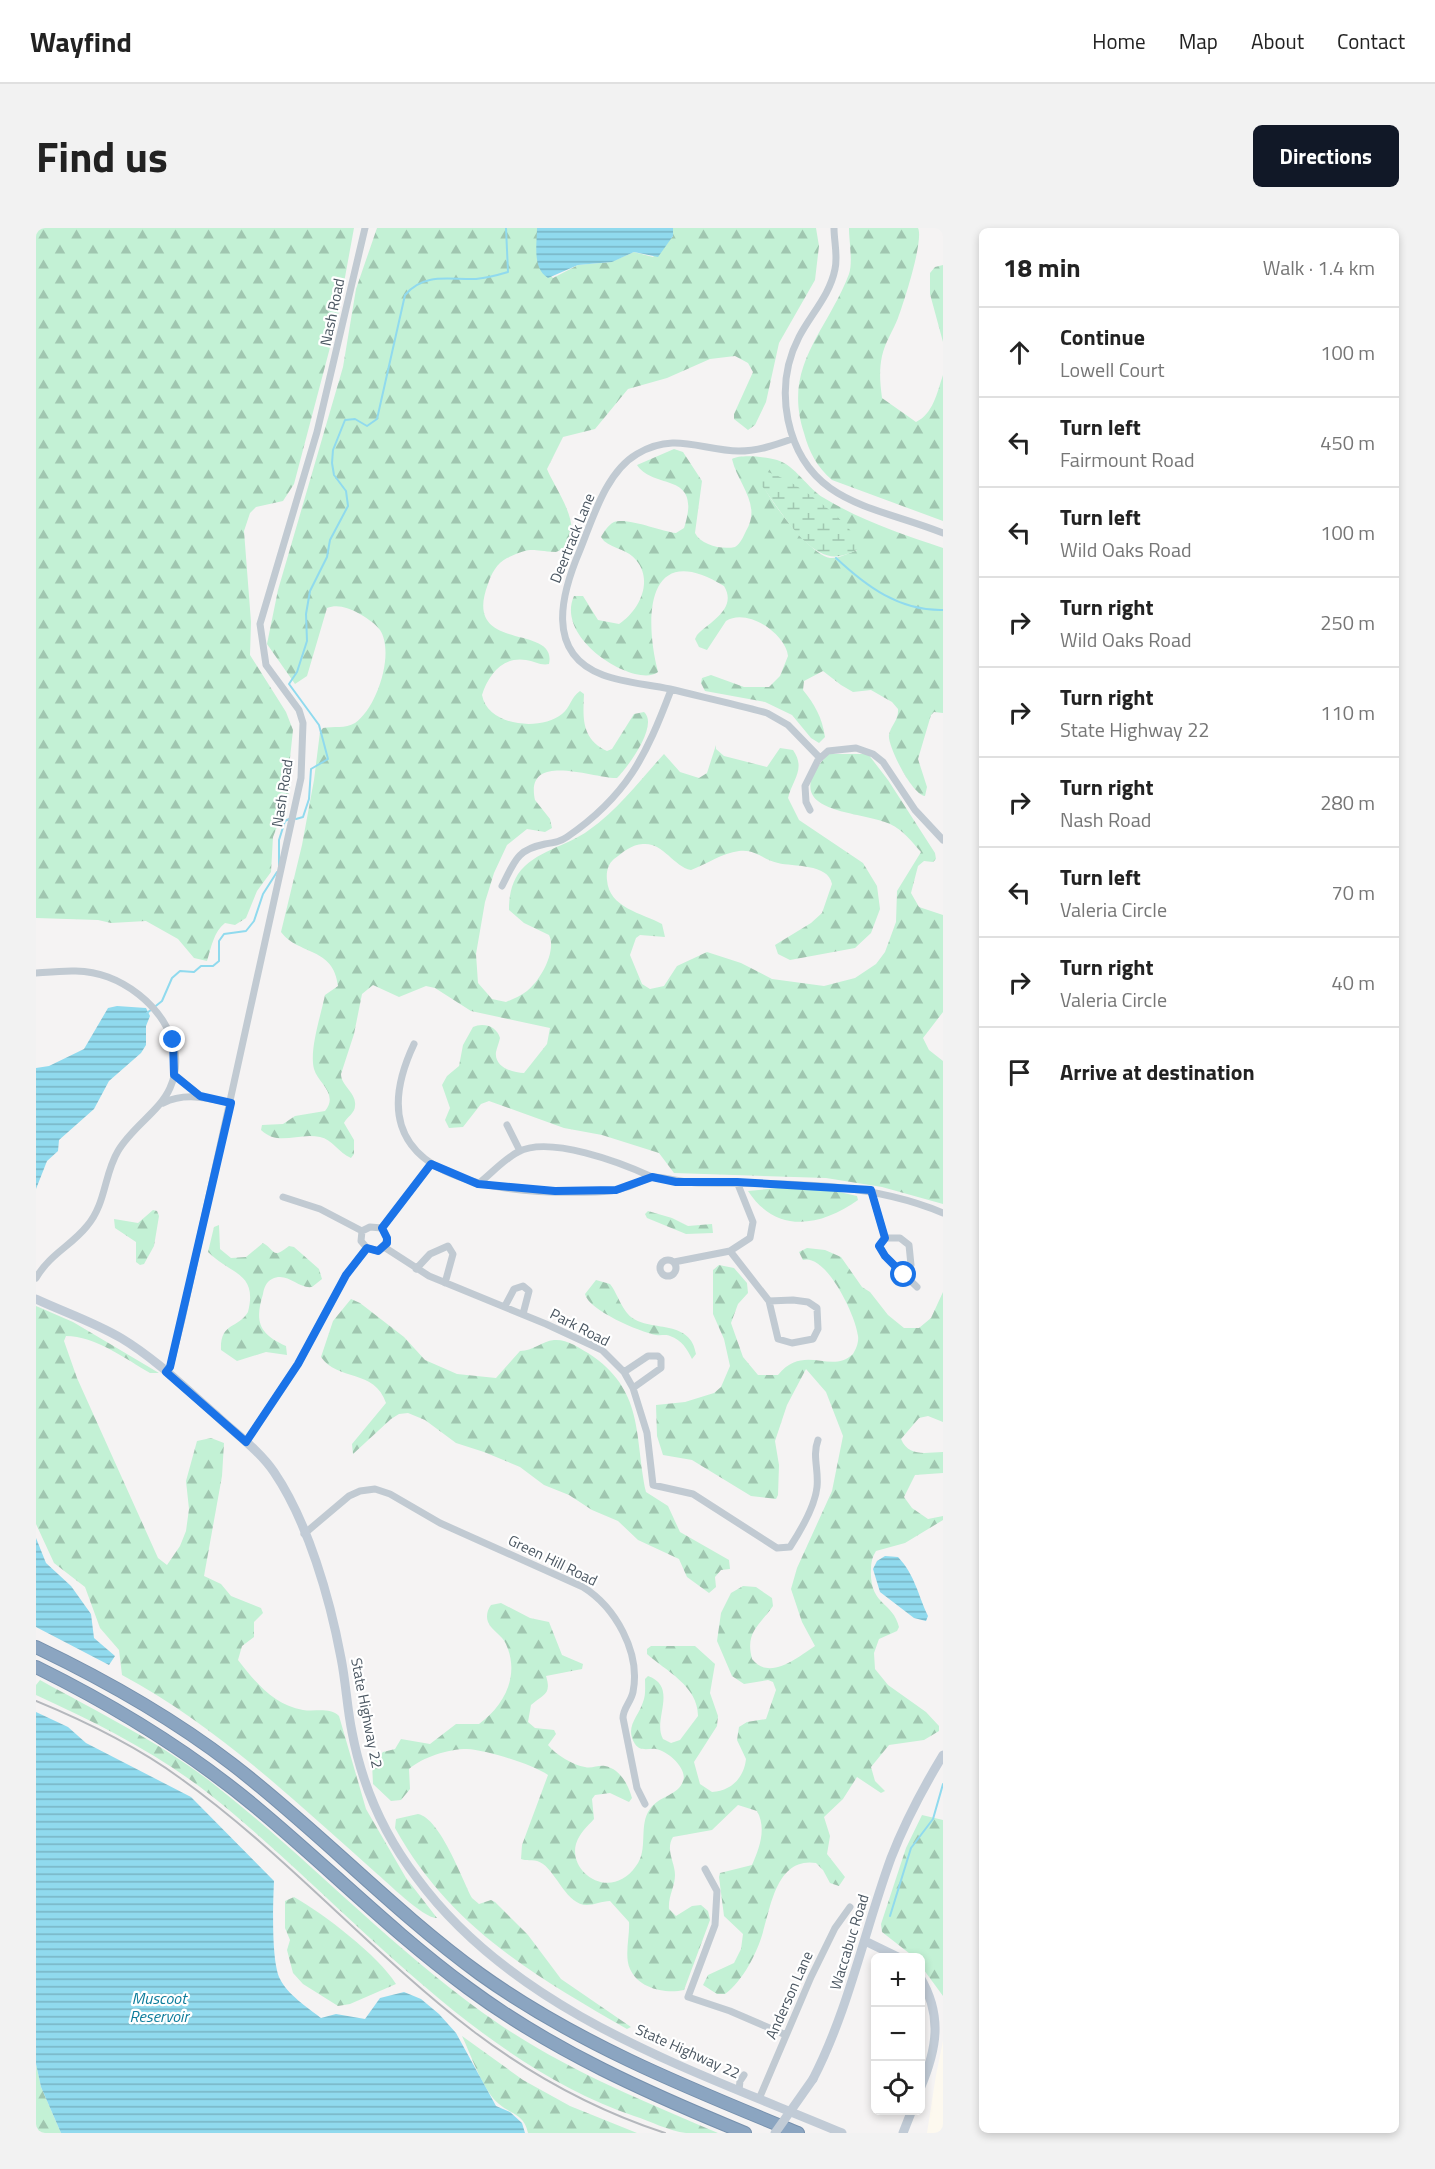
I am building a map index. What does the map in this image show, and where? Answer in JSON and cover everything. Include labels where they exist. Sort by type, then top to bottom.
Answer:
[{"type":"highway","points":[[36,1647],[143,1703],[214,1751],[308,1827],[424,1930],[510,1995],[604,2048],[798,2133]]},
{"type":"highway","points":[[36,1667],[124,1713],[194,1759],[258,1809],[426,1956],[499,2010],[594,2067],[745,2133]]},
{"type":"main road","name":"State Highway 22","points":[[36,1299],[115,1335],[166,1372],[246,1442],[273,1471],[304,1534],[335,1634],[351,1728],[368,1791],[385,1829],[418,1880],[461,1928],[530,1983],[615,2034],[759,2099],[842,2133]]},
{"type":"main road","name":"Waccabuc Road","points":[[775,2133],[813,2079],[840,2020],[902,1833],[943,1755]]},
{"type":"main road","points":[[865,1941],[890,1953]]},
{"type":"main road","points":[[925,1985],[933,2002],[937,2028],[934,2054],[925,2078]]},
{"type":"main road","points":[[903,2133],[910,2115]]},
{"type":"street","name":"Nash Road","points":[[166,1372],[170,1367],[182,1319],[301,778],[303,723],[300,710],[267,664],[260,624],[317,432],[365,228]]},
{"type":"street","points":[[834,228],[836,268],[828,291],[800,335],[788,361],[784,391],[792,439],[813,474],[844,498],[875,512],[943,533]]},
{"type":"street","name":"Deertrack Lane","points":[[792,439],[749,451],[706,445],[659,445],[636,454],[618,471],[593,518],[562,598],[563,626],[572,652],[600,674],[767,713],[788,725],[820,758]]},
{"type":"street","points":[[502,886],[521,852],[565,838],[617,795],[629,781],[647,749],[671,690]]},
{"type":"street","points":[[810,810],[806,802],[805,786],[820,758],[828,751],[856,748],[873,754],[883,762],[930,828],[943,840]]},
{"type":"street","points":[[36,973],[72,970],[98,974],[133,990],[148,1001],[173,1040],[174,1075],[162,1104]]},
{"type":"street","points":[[414,1044],[406,1063],[398,1102],[400,1121],[407,1138],[431,1164],[478,1184],[597,1192],[628,1187],[652,1177]]},
{"type":"street","points":[[174,1075],[200,1096]]},
{"type":"street","points":[[36,1278],[60,1248],[87,1227],[101,1204],[117,1152],[139,1122],[162,1104],[184,1097],[200,1096],[231,1103]]},
{"type":"street","points":[[507,1125],[520,1151]]},
{"type":"street","points":[[478,1184],[520,1151],[543,1146],[567,1149],[608,1160],[652,1177],[698,1183],[737,1182],[871,1190],[943,1213]]},
{"type":"street","points":[[382,1228],[431,1164]]},
{"type":"street","points":[[674,1262],[730,1251],[750,1238],[754,1226],[737,1182]]},
{"type":"street","points":[[871,1190],[885,1238]]},
{"type":"street","points":[[282,1197],[320,1209],[362,1231]]},
{"type":"street","points":[[362,1231],[370,1227],[382,1228]]},
{"type":"street","points":[[362,1231],[361,1241],[367,1248],[378,1251],[384,1247],[387,1238],[382,1228]]},
{"type":"street","points":[[885,1238],[879,1246],[885,1256],[917,1287]]},
{"type":"street","points":[[885,1238],[900,1238],[909,1245],[911,1264],[904,1275]]},
{"type":"street","points":[[416,1269],[430,1254],[448,1246],[453,1254],[445,1283]]},
{"type":"street","name":"Park Road","points":[[384,1247],[416,1269],[445,1283],[505,1306],[602,1350],[624,1372],[633,1388],[647,1433],[650,1481],[653,1485],[693,1494],[777,1548],[790,1547],[811,1506],[817,1485],[814,1454],[818,1440]]},
{"type":"street","points":[[246,1442],[298,1364],[346,1275],[367,1248]]},
{"type":"street","points":[[730,1251],[769,1300],[778,1339],[792,1344],[813,1339],[817,1333],[819,1313],[811,1304],[793,1300],[769,1300]]},
{"type":"street","points":[[505,1306],[514,1289],[523,1286],[529,1291],[523,1314]]},
{"type":"street","points":[[624,1372],[648,1356],[658,1356],[661,1359],[661,1368],[633,1388]]},
{"type":"street","name":"Green Hill Road","points":[[304,1534],[349,1496],[360,1491],[375,1489],[390,1494],[440,1523],[583,1587],[596,1595],[605,1603],[619,1624],[629,1650],[633,1691],[623,1711],[623,1718],[637,1788],[645,1804]]},
{"type":"street","points":[[705,1869],[717,1891],[715,1925],[688,1997],[730,2011],[786,2035]]},
{"type":"street","name":"Anderson Lane","points":[[759,2099],[835,1928],[850,1907]]},
{"type":"street","points":[[739,2090],[740,2081],[744,2075]]},
{"type":"shaded area","points":[[943,2041],[943,2133],[927,2133],[936,2075]]},
{"type":"green space","points":[[36,228],[354,228],[337,321],[294,484],[283,501],[256,507],[250,513],[244,531],[251,622],[250,655],[286,712],[293,730],[290,758],[291,783],[286,804],[273,837],[271,872],[257,891],[246,918],[235,925],[225,923],[218,930],[207,961],[194,958],[178,939],[146,921],[111,923],[98,920],[36,918]]},
{"type":"green space","points":[[377,228],[537,228],[539,264],[553,278],[578,265],[611,262],[634,252],[653,257],[673,236],[673,228],[816,228],[819,246],[815,280],[779,343],[766,402],[755,425],[748,430],[734,419],[734,414],[753,372],[748,363],[735,356],[710,359],[667,378],[628,389],[595,429],[563,437],[547,469],[568,512],[571,535],[567,545],[556,552],[532,550],[516,554],[500,563],[491,576],[483,606],[487,621],[498,629],[539,644],[548,651],[549,664],[517,660],[503,664],[497,669],[482,695],[486,706],[494,714],[516,723],[541,723],[562,714],[580,691],[584,694],[584,719],[588,734],[592,740],[607,751],[612,749],[634,714],[644,712],[648,718],[648,726],[640,746],[617,778],[578,772],[550,771],[540,776],[534,785],[535,800],[550,819],[552,828],[545,832],[527,829],[507,845],[494,873],[485,902],[476,954],[478,983],[492,999],[506,1002],[527,991],[546,965],[551,949],[549,935],[524,923],[509,910],[514,882],[525,866],[542,854],[581,836],[600,822],[620,804],[664,754],[680,772],[699,778],[707,773],[716,745],[716,749],[724,756],[767,767],[780,748],[793,750],[797,757],[798,769],[788,798],[799,820],[863,863],[877,886],[880,909],[871,933],[855,948],[790,960],[778,954],[775,945],[811,923],[822,913],[832,884],[824,872],[809,867],[778,863],[745,851],[727,854],[691,870],[650,844],[635,846],[612,861],[607,877],[609,889],[620,903],[662,924],[665,937],[640,935],[636,938],[630,955],[642,984],[650,989],[664,986],[677,966],[707,952],[741,963],[772,979],[824,986],[855,978],[876,964],[885,952],[896,922],[897,891],[921,852],[903,833],[890,824],[842,812],[815,799],[810,788],[814,774],[828,754],[868,754],[888,780],[935,853],[936,859],[933,862],[924,861],[918,866],[911,893],[919,907],[943,915],[943,1012],[923,1038],[929,1050],[943,1061],[943,1204],[882,1187],[826,1178],[674,1173],[659,1153],[602,1135],[564,1128],[489,1101],[481,1104],[463,1127],[449,1128],[445,1120],[450,1108],[442,1085],[447,1076],[459,1066],[463,1045],[473,1027],[485,1025],[493,1028],[500,1038],[496,1052],[498,1062],[505,1068],[524,1073],[547,1044],[550,1028],[471,1011],[435,988],[426,986],[399,997],[373,985],[362,994],[354,1034],[341,1074],[343,1082],[355,1101],[354,1111],[344,1123],[354,1140],[354,1154],[351,1158],[324,1138],[312,1136],[275,1138],[261,1130],[262,1125],[283,1124],[295,1116],[325,1111],[330,1099],[314,1069],[313,1052],[325,995],[338,986],[335,973],[323,958],[297,945],[281,932],[302,845],[320,732],[323,728],[351,725],[363,716],[377,693],[386,652],[378,627],[358,613],[335,606],[327,608],[307,676],[295,684],[267,644],[278,590],[343,367],[356,289]]},
{"type":"green space","points":[[849,228],[918,228],[916,258],[909,286],[882,356],[881,387],[882,398],[916,422],[927,414],[943,375],[943,521],[832,480],[818,464],[806,440],[799,409],[799,388],[810,350],[849,274],[851,258]]},
{"type":"green space","points":[[943,265],[943,342],[930,294],[930,273],[935,267]]},
{"type":"green space","points":[[674,449],[683,452],[702,481],[695,533],[702,541],[712,546],[735,547],[742,540],[750,521],[750,503],[732,459],[748,456],[784,463],[818,494],[838,506],[882,526],[943,548],[943,713],[934,712],[931,715],[918,759],[927,787],[925,796],[920,794],[907,779],[889,740],[898,709],[892,702],[871,690],[853,692],[823,671],[804,681],[803,690],[817,712],[824,730],[825,737],[819,743],[811,738],[792,715],[765,702],[705,691],[701,683],[702,678],[711,675],[744,687],[769,687],[780,676],[788,656],[786,648],[773,632],[764,625],[744,617],[726,621],[707,650],[699,647],[695,639],[697,635],[725,608],[727,594],[724,586],[698,574],[679,572],[665,578],[656,591],[651,629],[658,672],[648,675],[633,673],[617,667],[586,644],[576,629],[571,613],[574,596],[583,596],[598,620],[619,624],[638,604],[644,586],[644,577],[636,560],[608,544],[601,537],[608,527],[614,522],[627,521],[676,533],[684,528],[688,510],[687,497],[682,489],[654,478],[637,465]],"holes":[[[764,487],[857,550],[833,558],[822,555],[793,528]]]},
{"type":"green space","points":[[767,472],[791,483],[820,502],[846,525],[860,546],[853,552],[831,556],[818,552],[806,543],[758,481],[763,473]]},
{"type":"green space","points":[[778,1188],[835,1191],[857,1196],[858,1200],[829,1216],[799,1222],[785,1220],[759,1205],[748,1191]]},
{"type":"green space","points":[[153,1210],[157,1211],[159,1216],[154,1246],[144,1264],[140,1265],[136,1262],[136,1242],[115,1228],[114,1219],[138,1223]]},
{"type":"green space","points":[[648,1211],[672,1218],[688,1226],[712,1224],[713,1233],[686,1234],[647,1218],[645,1214]]},
{"type":"green space","points":[[219,1225],[220,1249],[231,1258],[246,1257],[263,1243],[276,1253],[289,1246],[294,1247],[319,1269],[322,1279],[312,1287],[277,1277],[270,1280],[265,1287],[260,1304],[259,1320],[270,1337],[286,1346],[287,1355],[266,1352],[237,1361],[221,1350],[223,1335],[248,1312],[250,1299],[246,1282],[208,1252],[214,1227]]},
{"type":"green space","points":[[807,1248],[825,1250],[841,1257],[862,1287],[870,1292],[888,1315],[904,1328],[919,1328],[931,1318],[943,1292],[943,1422],[928,1416],[919,1418],[901,1439],[909,1449],[919,1453],[943,1452],[943,1473],[915,1475],[904,1497],[912,1508],[928,1519],[943,1516],[943,1520],[905,1543],[876,1551],[871,1569],[871,1581],[877,1597],[892,1612],[899,1627],[897,1631],[879,1639],[874,1653],[875,1669],[888,1685],[926,1712],[939,1726],[939,1731],[924,1740],[889,1745],[871,1767],[875,1781],[885,1791],[881,1793],[857,1777],[843,1799],[824,1817],[830,1836],[827,1854],[845,1877],[839,1886],[830,1883],[816,1863],[803,1863],[784,1875],[773,1897],[753,1957],[738,1982],[725,1994],[717,1994],[703,1985],[708,1975],[734,1963],[741,1949],[743,1934],[724,1916],[719,1877],[720,1873],[752,1865],[761,1839],[760,1818],[757,1811],[738,1805],[712,1830],[673,1837],[670,1851],[675,1875],[669,1909],[676,1916],[692,1906],[701,1905],[708,1911],[710,1920],[684,1990],[661,1990],[646,1985],[634,1976],[628,1964],[629,1922],[610,1901],[590,1905],[580,1904],[568,1895],[543,1864],[521,1859],[522,1845],[548,1775],[531,1766],[497,1755],[467,1749],[452,1750],[428,1757],[409,1769],[410,1789],[401,1800],[391,1801],[373,1784],[372,1763],[383,1752],[395,1749],[401,1739],[430,1744],[456,1724],[479,1724],[496,1708],[508,1688],[510,1656],[506,1644],[490,1625],[487,1616],[491,1605],[501,1603],[530,1618],[549,1622],[562,1655],[583,1664],[582,1669],[546,1676],[547,1691],[531,1705],[528,1722],[535,1728],[554,1730],[556,1734],[548,1745],[565,1759],[585,1767],[605,1766],[615,1770],[626,1783],[632,1798],[629,1802],[610,1793],[595,1795],[592,1799],[594,1819],[576,1844],[575,1855],[578,1865],[585,1873],[604,1883],[615,1882],[626,1877],[640,1860],[646,1815],[654,1804],[677,1790],[683,1781],[683,1771],[676,1761],[661,1750],[639,1748],[632,1738],[633,1722],[644,1699],[645,1679],[648,1676],[657,1681],[662,1688],[660,1731],[663,1739],[671,1743],[680,1740],[698,1716],[697,1705],[687,1688],[647,1654],[647,1649],[651,1646],[695,1646],[715,1664],[710,1693],[718,1716],[717,1726],[694,1762],[700,1784],[712,1792],[731,1786],[739,1778],[746,1759],[737,1740],[739,1727],[747,1722],[766,1719],[776,1690],[773,1682],[768,1680],[744,1684],[732,1676],[717,1641],[721,1613],[731,1593],[743,1586],[756,1587],[772,1598],[773,1606],[755,1630],[750,1642],[752,1659],[767,1668],[776,1668],[793,1661],[815,1646],[802,1622],[791,1589],[797,1568],[832,1491],[843,1436],[826,1392],[806,1369],[787,1405],[775,1441],[779,1465],[778,1495],[776,1499],[751,1496],[692,1460],[663,1455],[657,1436],[656,1405],[685,1402],[714,1393],[721,1387],[730,1366],[724,1339],[713,1314],[713,1270],[719,1265],[734,1268],[747,1283],[748,1293],[738,1304],[731,1323],[743,1357],[758,1375],[778,1375],[798,1361],[836,1362],[845,1360],[853,1354],[858,1338],[846,1301],[821,1266],[812,1260],[803,1260],[799,1252]]},
{"type":"green space","points":[[596,1280],[610,1284],[626,1312],[634,1319],[642,1323],[670,1328],[687,1336],[693,1343],[696,1354],[692,1359],[684,1345],[678,1340],[667,1335],[656,1335],[639,1330],[595,1307],[585,1294]]},
{"type":"green space","points":[[351,1299],[360,1303],[404,1337],[425,1360],[457,1374],[496,1378],[520,1351],[554,1340],[568,1342],[588,1353],[606,1367],[619,1382],[628,1398],[634,1415],[646,1492],[668,1506],[680,1532],[729,1560],[730,1569],[721,1570],[715,1577],[716,1587],[709,1593],[687,1577],[679,1559],[638,1540],[618,1521],[592,1510],[569,1495],[544,1485],[520,1467],[456,1443],[425,1420],[408,1413],[399,1414],[391,1419],[353,1454],[352,1444],[386,1403],[381,1392],[373,1385],[336,1370],[321,1357],[333,1321]]},
{"type":"green space","points":[[36,1306],[73,1322],[159,1373],[150,1373],[110,1349],[88,1340],[66,1336],[64,1341],[77,1378],[158,1558],[167,1565],[180,1546],[186,1531],[189,1509],[186,1481],[197,1441],[211,1438],[224,1443],[222,1476],[204,1576],[221,1584],[231,1596],[261,1608],[263,1613],[254,1622],[254,1637],[242,1646],[238,1660],[258,1684],[283,1703],[303,1710],[322,1710],[339,1716],[366,1809],[406,1878],[437,1918],[424,1913],[406,1899],[285,1792],[223,1741],[157,1695],[122,1675],[119,1650],[100,1628],[85,1587],[54,1563],[36,1524]]},
{"type":"green space","points":[[40,1680],[191,1767],[283,1842],[388,1937],[499,2024],[579,2070],[718,2133],[680,2132],[634,2116],[574,2091],[518,2057],[464,2018],[412,1975],[213,1797],[150,1753],[36,1695],[36,1685]]},
{"type":"green space","points":[[418,1814],[426,1818],[442,1837],[472,1898],[479,1904],[491,1900],[495,1902],[528,1935],[561,1979],[631,2027],[627,2029],[559,1989],[496,1945],[467,1920],[417,1863],[395,1828],[396,1819]]},
{"type":"green space","points":[[922,1815],[943,1820],[943,1996],[925,1971],[925,1953],[909,1953],[882,1932],[881,1924],[906,1848]]},
{"type":"green space","points":[[294,1897],[350,1936],[377,1961],[396,1984],[350,2004],[338,2006],[303,1984],[293,1973],[287,1950],[290,1940],[285,1928],[285,1901]]},
{"type":"green space","points":[[462,2036],[523,2080],[570,2106],[637,2133],[528,2133],[524,2122],[499,2104],[488,2091]]},
{"type":"green space","points":[[36,2064],[41,2087],[61,2133],[36,2133]]},
{"type":"water","points":[[537,228],[673,228],[673,236],[658,257],[634,252],[612,262],[578,265],[548,278],[543,274],[537,262]]},
{"type":"water","points":[[117,1006],[146,1008],[150,1016],[146,1026],[146,1045],[141,1053],[109,1081],[94,1109],[59,1140],[58,1151],[47,1161],[36,1189],[36,1068],[49,1066],[84,1049],[108,1008]]},
{"type":"water","points":[[36,1538],[46,1563],[71,1586],[91,1614],[94,1638],[115,1656],[109,1665],[36,1627]]},
{"type":"water","points":[[885,1556],[898,1557],[904,1564],[916,1585],[928,1616],[926,1621],[914,1618],[880,1592],[873,1569],[877,1561]]},
{"type":"water","name":"Muscoot Reservoir","points":[[36,1712],[68,1727],[86,1743],[191,1797],[274,1881],[273,1931],[277,1970],[283,1985],[298,2000],[321,2018],[336,2014],[365,2019],[380,1998],[404,1992],[421,1999],[456,2033],[496,2106],[510,2112],[522,2123],[525,2133],[61,2133],[41,2087],[36,2064]]},
{"type":"waterway","points":[[296,819],[303,817],[309,799],[311,769],[328,759],[319,725],[289,684],[297,672],[307,641],[306,614],[310,591],[327,557],[330,540],[348,506],[346,491],[334,475],[333,450],[345,420],[355,419],[367,426],[377,419],[405,295],[412,288],[429,280],[476,279],[508,272],[506,228]]},
{"type":"waterway","points":[[836,558],[884,595],[912,606],[943,610]]},
{"type":"waterway","points":[[279,866],[279,840],[285,821],[289,819]]},
{"type":"waterway","points":[[147,1013],[162,1001],[172,978],[180,971],[194,972],[201,966],[213,966],[219,961],[219,941],[224,934],[246,931],[254,921],[263,894],[277,872]]},
{"type":"waterway","points":[[890,1916],[911,1848],[933,1819],[943,1784]]},
{"type":"railway","points":[[36,1701],[111,1735],[146,1755],[219,1807],[292,1870],[435,2001],[495,2047],[564,2090],[614,2114],[665,2133]]},
{"type":"route","points":[[173,1040],[176,1064],[174,1075],[200,1096],[231,1103],[182,1319],[170,1367],[166,1372],[246,1442],[312,1341],[346,1275],[367,1248],[378,1251],[384,1247],[387,1238],[382,1228],[431,1164],[478,1184],[555,1191],[616,1190],[652,1177],[676,1182],[737,1182],[871,1190],[878,1223],[885,1238],[879,1246],[885,1256],[904,1275]]}]
